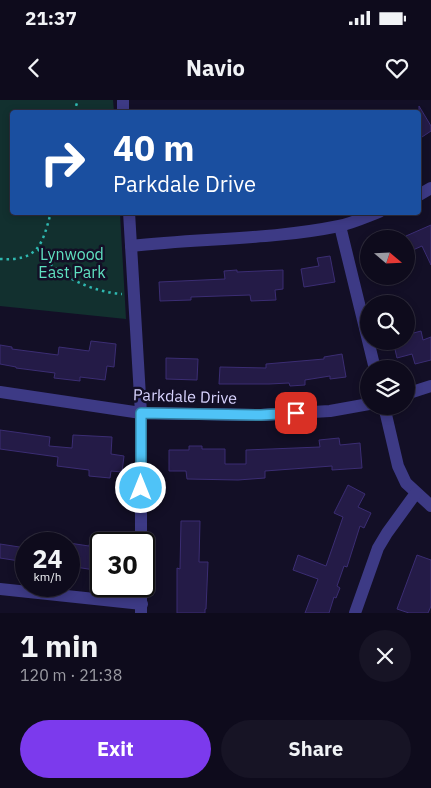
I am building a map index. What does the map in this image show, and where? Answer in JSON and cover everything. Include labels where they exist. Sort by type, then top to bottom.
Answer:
[{"type":"street","points":[[130,215],[141,413],[142,532]]},
{"type":"street","points":[[131,246],[175,241],[269,236],[340,226],[371,215]]},
{"type":"street","points":[[340,226],[373,360]]},
{"type":"street","points":[[415,391],[431,386]]},
{"type":"street","name":"Parkdale Drive","points":[[0,392],[141,413],[261,415],[330,411],[360,406]]},
{"type":"street","points":[[386,415],[398,466],[406,483],[431,506]]},
{"type":"street","points":[[355,613],[378,548],[416,493]]},
{"type":"street","points":[[0,589],[141,608]]},
{"type":"path","points":[[0,259],[16,260],[27,257],[38,249],[50,215]]},
{"type":"path","points":[[38,249],[44,258],[56,268],[83,284],[110,293],[134,294]]},
{"type":"green space","name":"Lynwood East Park","points":[[0,100],[113,100],[114,110],[10,110],[10,215],[120,215],[126,319],[0,306]]},
{"type":"building","points":[[419,106],[431,126],[431,131],[421,138],[421,110],[419,110]]},
{"type":"building","points":[[431,225],[431,265],[422,246],[415,249],[415,232]]},
{"type":"building","points":[[330,256],[335,282],[304,287],[301,269],[319,266],[317,258]]},
{"type":"building","points":[[237,270],[237,272],[283,270],[283,289],[275,290],[276,300],[251,301],[250,295],[191,297],[191,300],[160,301],[159,282],[225,279],[224,271]]},
{"type":"building","points":[[421,331],[423,340],[431,337],[431,360],[415,364],[412,354],[397,358],[395,350],[415,350],[415,333]]},
{"type":"building","points":[[91,341],[116,344],[114,367],[107,366],[105,380],[80,377],[80,381],[54,378],[55,373],[0,364],[0,345],[12,347],[12,349],[58,355],[59,347],[89,351]]},
{"type":"building","points":[[342,354],[346,377],[330,379],[330,376],[305,380],[305,385],[290,386],[289,383],[219,384],[220,367],[266,368],[266,364],[324,359],[324,357]]},
{"type":"building","points":[[166,358],[198,359],[197,380],[166,379]]},
{"type":"building","points":[[0,430],[50,437],[49,446],[72,448],[73,435],[112,437],[111,454],[124,456],[122,472],[111,471],[110,478],[89,476],[89,470],[57,466],[58,457],[0,449]]},
{"type":"building","points":[[339,438],[340,445],[360,443],[362,468],[332,470],[332,466],[265,471],[265,478],[238,480],[187,479],[186,471],[169,471],[169,450],[189,450],[189,446],[202,446],[202,449],[225,449],[225,464],[246,464],[246,450],[320,447],[319,440]]},
{"type":"building","points":[[348,485],[365,494],[358,507],[371,513],[364,528],[360,526],[347,567],[344,566],[337,586],[340,588],[336,598],[334,597],[329,613],[305,613],[318,579],[293,570],[298,555],[326,566],[343,517],[334,513]]},
{"type":"building","points":[[181,521],[200,521],[199,562],[208,562],[205,613],[177,613],[177,568],[180,569]]},
{"type":"building","points":[[90,541],[90,569],[80,568],[80,545],[89,546]]},
{"type":"building","points":[[0,544],[15,546],[15,560],[0,558]]},
{"type":"building","points":[[417,555],[431,560],[431,606],[428,613],[409,613],[397,609]]},
{"type":"route","points":[[141,488],[141,413],[261,415],[296,413]]}]
